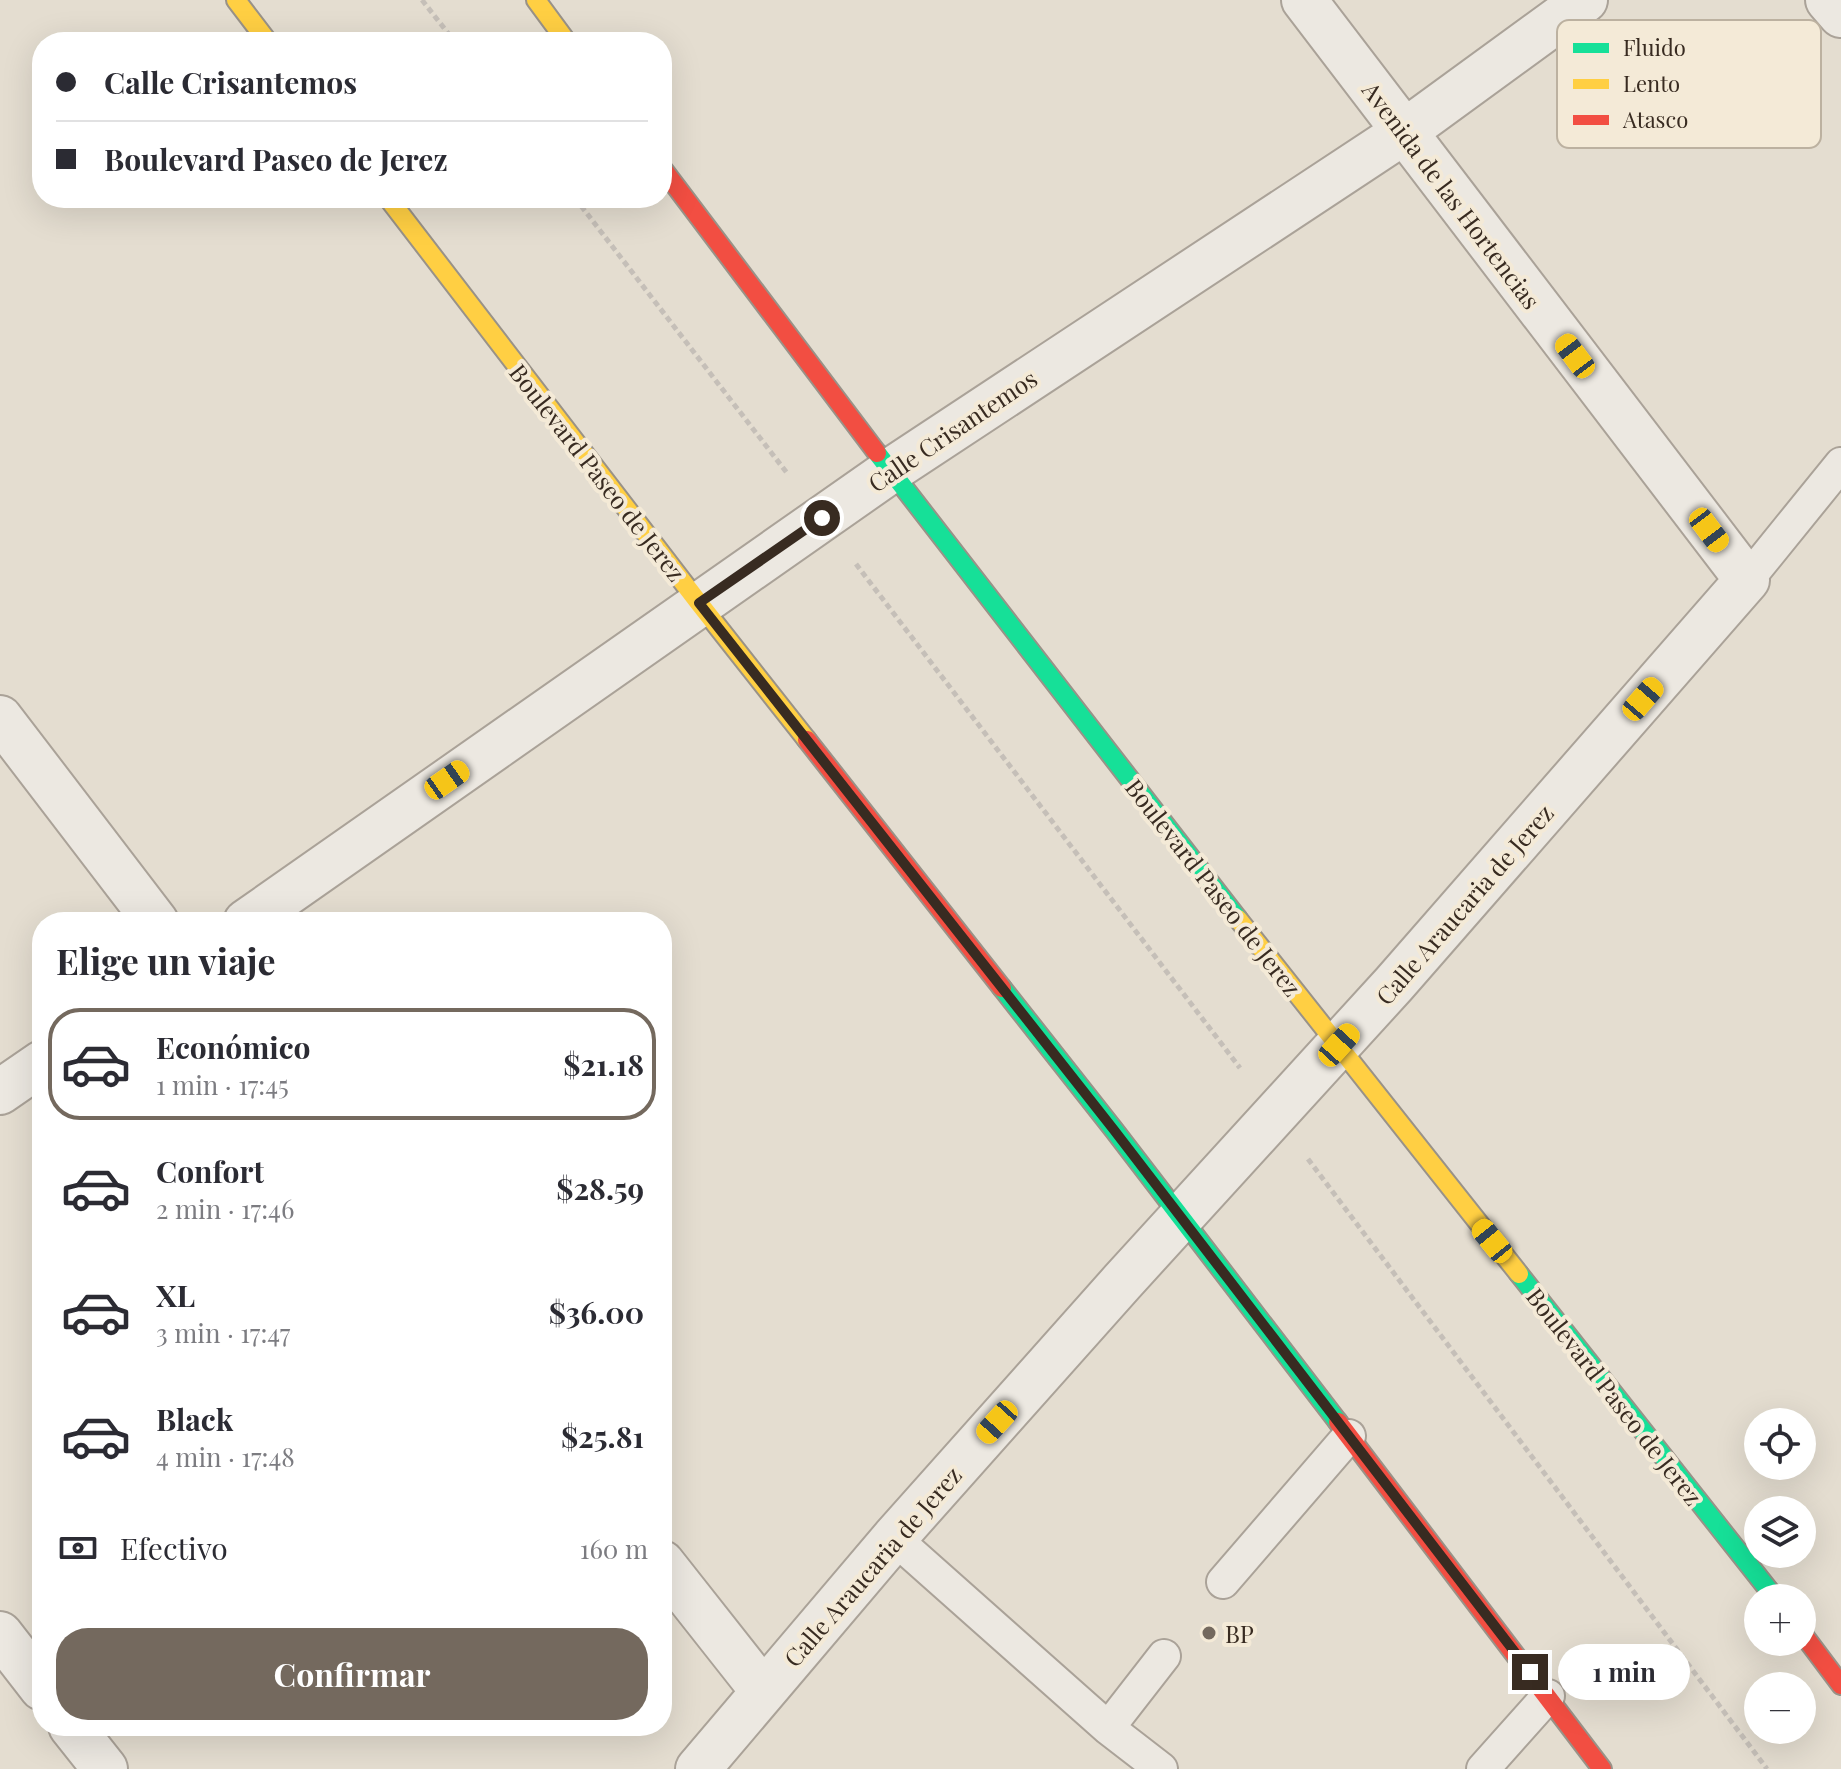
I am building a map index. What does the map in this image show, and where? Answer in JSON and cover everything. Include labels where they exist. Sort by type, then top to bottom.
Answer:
[{"type":"main road","points":[[236,0],[260,32]]},
{"type":"main road","points":[[536,0],[560,32]]},
{"type":"main road","name":"Boulevard Paseo de Jerez","points":[[672,181],[890,471],[1764,1584]]},
{"type":"main road","name":"Boulevard Paseo de Jerez","points":[[396,208],[699,603],[1240,1293],[1602,1769]]},
{"type":"main road","points":[[1816,1652],[1841,1685]]},
{"type":"street","name":"Avenida de las Hortencias","points":[[1304,0],[1747,580]]},
{"type":"street","name":"Calle Crisantemos","points":[[1558,20],[1585,0]]},
{"type":"street","points":[[1828,0],[1841,15]]},
{"type":"street","name":"Calle Crisantemos","points":[[260,912],[890,471],[1404,132],[1557,20]]},
{"type":"street","name":"Calle Araucaria de Jerez","points":[[698,1769],[894,1538],[1394,984],[1747,580]]},
{"type":"street","points":[[0,718],[148,912]]},
{"type":"street","points":[[0,1092],[32,1070]]},
{"type":"street","points":[[672,1576],[763,1691]]},
{"type":"street","points":[[0,1634],[32,1675]]},
{"type":"street","points":[[79,1736],[105,1769]]},
{"type":"lane","name":"Calle Araucaria de Jerez","points":[[1747,580],[1841,464]]},
{"type":"lane","points":[[1223,1582],[1349,1436]]},
{"type":"lane","points":[[894,1538],[1108,1728],[1161,1769]]},
{"type":"lane","points":[[1108,1728],[1164,1656]]},
{"type":"lane","points":[[1483,1769],[1548,1696]]},
{"type":"path","points":[[422,0],[447,32]]},
{"type":"path","points":[[583,208],[1276,1116],[1767,1769]]},
{"type":"traffic: fast","points":[[877,453],[1238,919]]},
{"type":"traffic: fast","points":[[1002,988],[1338,1422]]},
{"type":"traffic: fast","points":[[1519,1274],[1764,1584]]},
{"type":"traffic: slow","points":[[236,0],[260,32]]},
{"type":"traffic: slow","points":[[536,0],[560,32]]},
{"type":"traffic: slow","points":[[396,208],[807,740]]},
{"type":"traffic: slow","points":[[1238,919],[1519,1274]]},
{"type":"traffic: jam","points":[[672,181],[877,453]]},
{"type":"traffic: jam","points":[[807,740],[1002,988]]},
{"type":"traffic: jam","points":[[1338,1422],[1602,1769]]},
{"type":"traffic: jam","points":[[1816,1652],[1841,1685]]},
{"type":"place","name":"BP","points":[[1209,1633]]},
{"type":"route","points":[[822,518],[699,603],[1114,1130],[1530,1672]]}]
